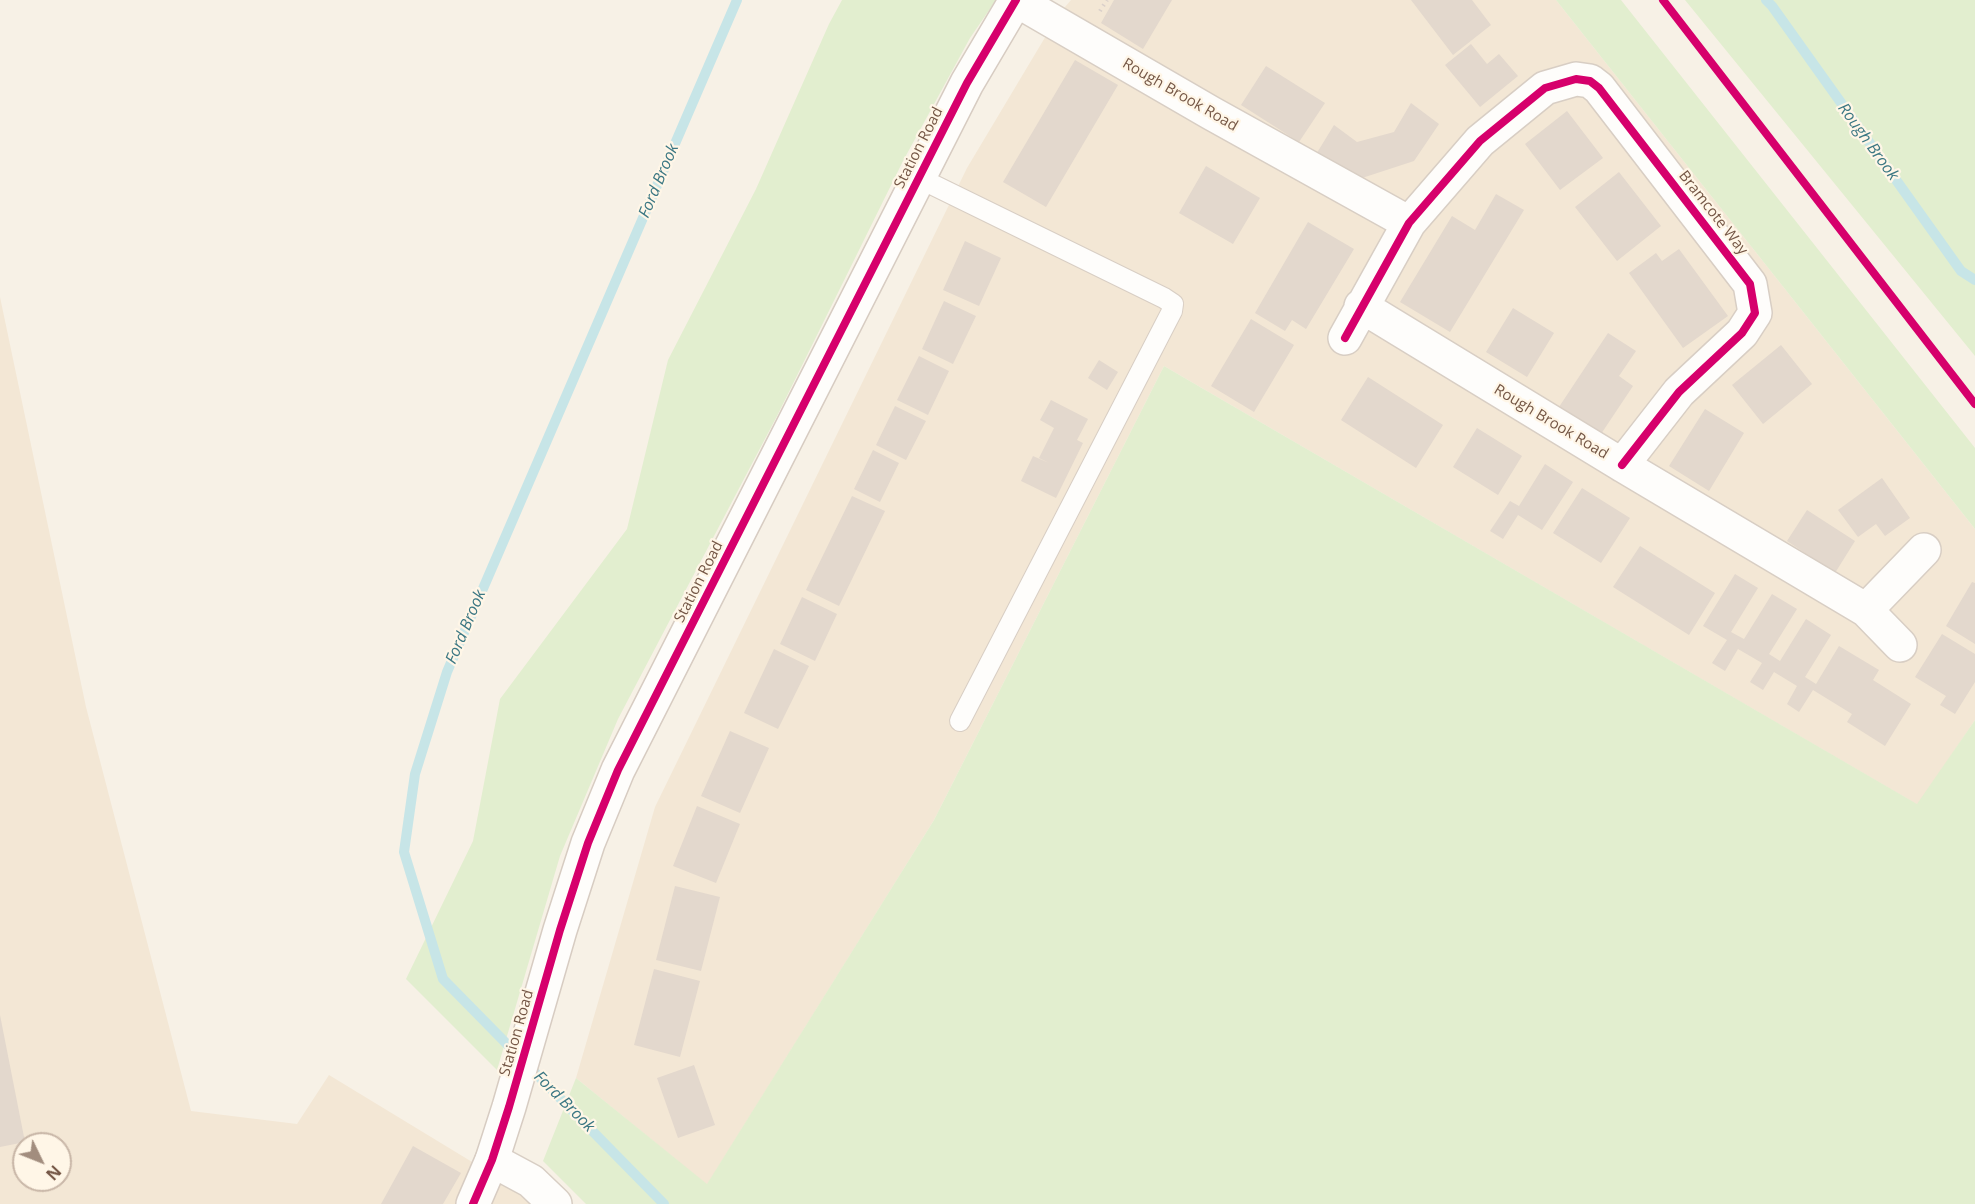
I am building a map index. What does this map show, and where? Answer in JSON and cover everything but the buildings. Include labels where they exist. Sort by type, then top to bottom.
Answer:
[{"type":"street","name":"Station Road","points":[[473,1204],[492,1160],[509,1107],[584,854],[618,770],[967,83],[1016,0]]},
{"type":"street","name":"Rough Brook Road","points":[[1016,0],[1201,108],[1408,223]]},
{"type":"street","name":"Bramcote Way","points":[[1408,223],[1480,141],[1545,88],[1575,79],[1590,81],[1599,88],[1750,284],[1755,313],[1742,333],[1679,392],[1622,465]]},
{"type":"street","points":[[1345,338],[1408,223]]},
{"type":"street","name":"Rough Brook Road","points":[[1361,306],[1866,610],[1900,645]]},
{"type":"street","points":[[1866,610],[1924,550]]},
{"type":"street","points":[[492,1160],[531,1181],[555,1204]]},
{"type":"lane","points":[[919,178],[1173,304],[1172,311],[960,721]]},
{"type":"path","points":[[1100,12],[1107,0]]},
{"type":"shaded area","points":[[1071,0],[1556,0],[1975,529],[1975,720],[1918,805],[1164,366],[934,820],[707,1185],[576,1078],[655,807],[967,168],[1059,14]]},
{"type":"shaded area","points":[[0,297],[86,707],[191,1111],[297,1124],[329,1075],[510,1185],[530,1204],[0,1204]]},
{"type":"green space","points":[[842,0],[996,0],[970,38],[903,161],[777,416],[618,719],[560,856],[497,1070],[406,979],[473,841],[500,699],[627,529],[668,360],[756,189],[829,24]]},
{"type":"green space","points":[[1556,0],[1621,0],[1975,448],[1975,529]]},
{"type":"green space","points":[[1685,0],[1975,0],[1975,356]]},
{"type":"green space","points":[[1164,366],[1917,804],[1975,720],[1975,1204],[586,1204],[543,1161],[576,1078],[707,1184],[934,820]]},
{"type":"waterway","name":"Ford Brook","points":[[664,1204],[443,979],[404,852],[415,774],[447,672],[737,0]]},
{"type":"waterway","name":"Rough Brook","points":[[1766,0],[1961,271],[1975,280]]},
{"type":"cycle path","points":[[473,1204],[492,1160],[509,1107],[560,930],[588,843],[618,770],[967,83],[1016,0]]},
{"type":"cycle path","points":[[1663,0],[1975,404]]},
{"type":"cycle path","points":[[1345,338],[1409,223],[1480,141],[1545,88],[1576,79],[1590,81],[1599,88],[1750,284],[1755,313],[1742,333],[1679,392],[1622,465]]}]
